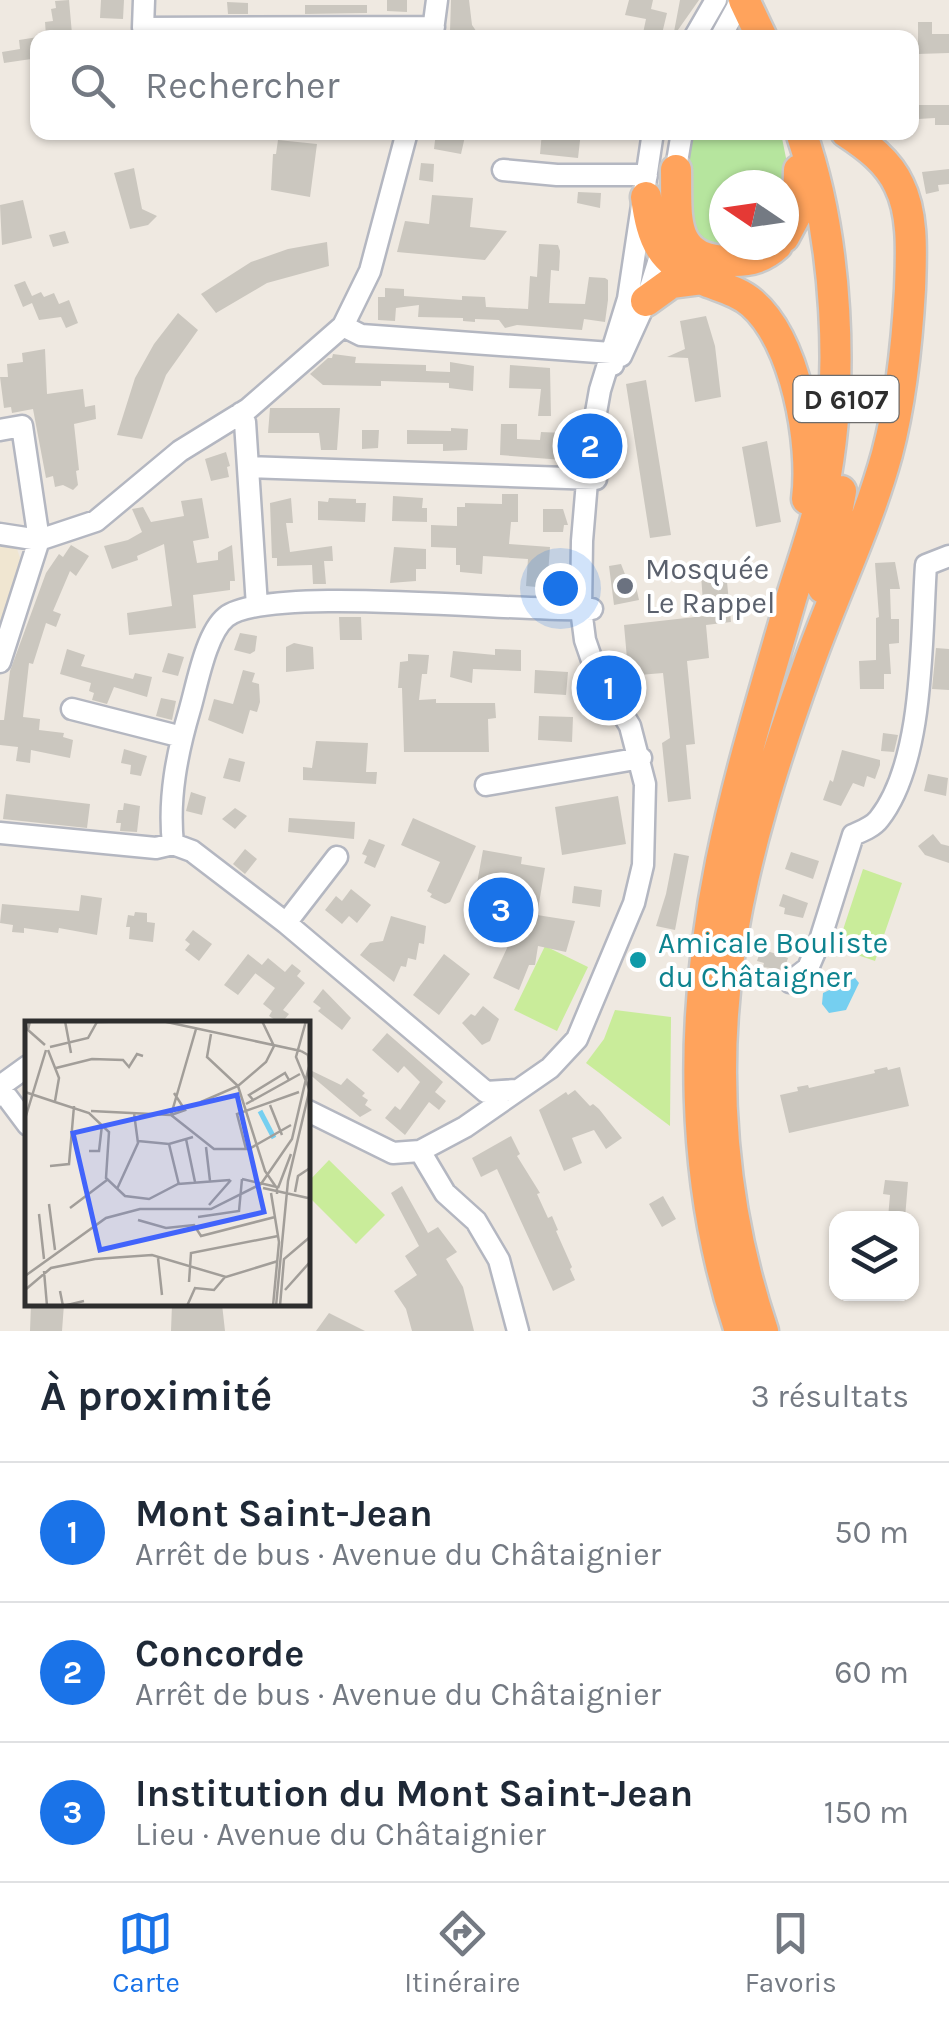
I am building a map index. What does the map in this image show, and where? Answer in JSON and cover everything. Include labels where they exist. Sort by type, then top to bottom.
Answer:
[{"type":"highway","points":[[742,0],[758,30]]},
{"type":"highway","points":[[760,0],[773,30]]},
{"type":"highway","points":[[798,140],[799,203]]},
{"type":"highway","name":"D 6107","points":[[740,1331],[714,1229],[703,1158],[698,1059],[705,951],[726,843],[823,490],[834,400],[828,260],[817,192],[801,140]]},
{"type":"highway","name":"D 6107","points":[[764,1331],[749,1290],[723,1152],[724,1022],[730,953],[746,862],[808,665],[840,501],[845,337],[838,257],[813,140]]},
{"type":"highway","points":[[808,665],[864,526],[888,452],[909,306],[911,260],[907,212],[900,186],[885,163],[859,140]]},
{"type":"highway","points":[[656,181],[682,240],[692,252],[709,258]]},
{"type":"highway","points":[[656,181],[650,233],[663,253],[702,280],[728,288],[753,304],[778,336],[797,388],[806,440],[808,489],[793,594]]},
{"type":"highway","points":[[714,260],[751,260]]},
{"type":"highway","points":[[646,301],[671,282],[702,280]]},
{"type":"street","points":[[144,0],[143,28],[288,30]]},
{"type":"street","points":[[433,30],[437,0]]},
{"type":"street","points":[[725,30],[742,0]]},
{"type":"street","points":[[698,30],[714,2]]},
{"type":"street","points":[[0,534],[39,540],[96,521],[180,451],[241,413],[343,326],[370,272],[405,140]]},
{"type":"street","points":[[310,1112],[381,1149],[406,1154],[440,1143],[550,1068],[577,1039],[634,902],[643,865],[646,814],[641,758],[630,726],[596,669],[586,640],[587,568],[600,390],[627,327],[646,301],[663,253],[653,140]]},
{"type":"street","points":[[627,327],[628,299],[656,181],[678,140]]},
{"type":"street","points":[[503,170],[656,181]]},
{"type":"street","points":[[343,326],[361,335],[613,362]]},
{"type":"street","points":[[241,413],[257,606]]},
{"type":"street","points":[[0,430],[22,426],[39,540],[0,662]]},
{"type":"street","points":[[248,467],[591,478]]},
{"type":"street","points":[[790,982],[808,968],[854,836],[878,822],[899,784],[918,707],[926,565],[949,556]]},
{"type":"street","points":[[173,844],[169,810],[182,737],[210,642],[226,616],[257,606],[326,601],[587,609]]},
{"type":"street","points":[[72,709],[182,737]]},
{"type":"street","points":[[486,786],[641,758]]},
{"type":"street","points":[[0,833],[156,848],[173,844],[192,851],[286,923],[486,1092],[518,1090]]},
{"type":"street","points":[[286,923],[336,857]]},
{"type":"street","points":[[0,1086],[25,1068]]},
{"type":"street","points":[[0,1095],[7,1097],[25,1122]]},
{"type":"street","points":[[420,1151],[446,1193],[476,1221],[499,1260],[518,1331]]},
{"type":"shaded area","points":[[0,545],[16,546],[22,564],[0,626]]},
{"type":"green space","points":[[692,140],[782,140],[788,170],[709,170],[709,244],[693,237],[685,187]]},
{"type":"green space","points":[[863,869],[902,883],[875,961],[837,948]]},
{"type":"green space","points":[[545,946],[588,967],[557,1031],[514,1010]]},
{"type":"green space","points":[[615,1010],[671,1017],[670,1126],[586,1063],[604,1039]]},
{"type":"green space","points":[[329,1160],[385,1215],[356,1244],[310,1198],[310,1180]]},
{"type":"water","points":[[855,978],[859,983],[846,1010],[829,1013],[822,1004],[823,993]]},
{"type":"building","points":[[69,0],[72,30],[46,30],[45,22],[53,21],[51,9],[56,8],[55,1]]},
{"type":"building","points":[[101,0],[124,0],[123,19],[100,18]]},
{"type":"building","points":[[387,0],[407,0],[407,12],[387,11]]},
{"type":"building","points":[[451,0],[469,0],[475,30],[450,30]]},
{"type":"building","points":[[629,0],[653,0],[651,9],[667,13],[663,30],[644,30],[646,19],[625,15]]},
{"type":"building","points":[[680,0],[699,0],[678,30],[674,30]]},
{"type":"building","points":[[227,2],[248,3],[248,14],[228,14]]},
{"type":"building","points":[[305,5],[367,5],[367,13],[305,14]]},
{"type":"building","points":[[918,22],[932,22],[932,34],[949,34],[949,53],[919,54]]},
{"type":"building","points":[[30,38],[30,59],[4,63],[2,52],[20,49],[19,40]]},
{"type":"building","points":[[919,105],[949,105],[949,125],[935,125],[935,118],[919,119]]},
{"type":"building","points":[[278,140],[317,144],[310,197],[271,190],[273,154]]},
{"type":"building","points":[[435,140],[464,140],[461,154],[434,149]]},
{"type":"building","points":[[541,140],[580,140],[578,158],[540,154]]},
{"type":"building","points":[[421,163],[434,164],[433,182],[419,180]]},
{"type":"building","points":[[134,168],[142,209],[157,216],[148,225],[130,229],[114,173]]},
{"type":"building","points":[[949,169],[949,184],[938,185],[939,191],[926,194],[922,172]]},
{"type":"building","points":[[578,192],[601,193],[600,208],[577,203]]},
{"type":"building","points":[[432,195],[473,198],[470,227],[507,231],[485,260],[397,252],[405,221],[429,224]]},
{"type":"building","points":[[23,200],[32,238],[2,245],[0,205]]},
{"type":"building","points":[[65,231],[69,243],[53,247],[49,235]]},
{"type":"building","points":[[327,242],[329,266],[267,283],[216,313],[201,294],[251,262],[288,249]]},
{"type":"building","points":[[539,244],[558,245],[560,251],[559,271],[551,270],[549,303],[585,304],[589,277],[605,278],[605,322],[584,319],[582,330],[517,325],[505,328],[499,320],[418,317],[419,305],[396,308],[395,321],[378,320],[378,297],[385,297],[385,288],[404,289],[404,296],[462,300],[462,296],[485,297],[486,307],[528,309],[530,276],[537,277]]},
{"type":"building","points":[[25,281],[32,296],[54,293],[59,304],[69,300],[78,323],[66,328],[61,317],[39,320],[32,303],[23,307],[14,285]]},
{"type":"building","points":[[178,313],[198,330],[166,375],[142,439],[117,435],[135,378]]},
{"type":"building","points":[[706,316],[715,346],[721,397],[695,402],[688,358],[667,357],[685,349],[680,321]]},
{"type":"building","points":[[45,349],[47,394],[83,389],[85,407],[95,405],[96,419],[74,424],[79,470],[78,485],[73,490],[63,485],[55,487],[53,476],[46,478],[33,409],[12,413],[11,407],[4,408],[0,377],[8,377],[7,364],[23,362],[22,353]]},
{"type":"building","points":[[333,354],[356,357],[355,363],[426,365],[426,371],[450,372],[450,362],[474,366],[473,391],[449,388],[449,383],[381,381],[381,386],[323,385],[310,374]]},
{"type":"building","points":[[510,365],[550,368],[551,416],[538,416],[541,389],[509,388]]},
{"type":"building","points":[[646,380],[671,535],[650,538],[626,384]]},
{"type":"building","points":[[270,408],[340,408],[337,450],[321,450],[319,433],[268,433]]},
{"type":"building","points":[[501,424],[517,424],[517,439],[540,440],[541,432],[564,433],[563,460],[500,455]]},
{"type":"building","points":[[468,429],[467,450],[443,451],[443,444],[407,444],[407,430]]},
{"type":"building","points":[[362,430],[379,430],[378,448],[362,449]]},
{"type":"building","points":[[767,441],[781,522],[756,527],[742,447]]},
{"type":"building","points":[[226,452],[229,477],[211,481],[205,459]]},
{"type":"building","points":[[502,494],[518,494],[518,522],[511,522],[509,544],[550,547],[547,588],[526,586],[528,559],[483,556],[482,574],[460,572],[456,548],[431,547],[431,525],[457,526],[457,507],[465,507],[465,503],[502,504]]},
{"type":"building","points":[[393,496],[423,498],[427,522],[392,521]]},
{"type":"building","points":[[202,498],[209,538],[193,541],[197,563],[218,560],[218,552],[232,545],[235,581],[230,581],[230,590],[193,595],[196,628],[129,635],[127,613],[172,606],[164,544],[137,556],[138,560],[112,569],[104,546],[142,532],[132,509],[143,507],[151,522],[184,516],[181,501]]},
{"type":"building","points":[[291,498],[293,523],[286,523],[290,552],[332,546],[333,561],[324,561],[326,584],[313,584],[312,565],[277,566],[277,558],[272,558],[270,503]]},
{"type":"building","points":[[329,498],[366,503],[365,522],[318,520],[318,501],[328,502]]},
{"type":"building","points":[[543,509],[563,509],[568,525],[564,525],[563,532],[543,532]]},
{"type":"building","points":[[71,545],[89,556],[76,576],[70,571],[53,611],[61,614],[56,627],[46,623],[33,664],[29,663],[23,717],[40,719],[39,730],[64,733],[63,737],[73,740],[70,758],[31,750],[30,763],[16,761],[18,747],[0,745],[0,720],[4,720],[10,671],[46,573]]},
{"type":"building","points":[[394,547],[426,549],[426,569],[416,569],[416,581],[390,583]]},
{"type":"building","points":[[895,562],[900,589],[890,589],[891,619],[899,619],[899,643],[889,644],[891,674],[884,674],[884,689],[860,689],[859,661],[876,660],[879,617],[875,563]]},
{"type":"building","name":"Mosquée Le Rappel","points":[[621,564],[628,582],[635,582],[639,600],[614,605],[609,566]]},
{"type":"building","points":[[726,572],[731,622],[706,625],[709,658],[687,661],[695,744],[686,745],[691,799],[668,802],[662,743],[670,738],[663,673],[639,675],[639,669],[628,670],[624,625],[704,616],[701,575]]},
{"type":"building","points":[[339,617],[361,617],[362,640],[340,640]]},
{"type":"building","points":[[240,633],[257,636],[255,651],[250,654],[234,650]]},
{"type":"building","points":[[294,643],[313,647],[314,669],[286,672],[286,647]]},
{"type":"building","points":[[936,648],[949,649],[949,690],[932,689]]},
{"type":"building","points":[[67,649],[85,655],[81,666],[133,679],[135,673],[152,677],[147,697],[114,687],[107,704],[92,700],[91,683],[60,674]]},
{"type":"building","points":[[495,649],[521,650],[521,671],[473,669],[472,683],[450,677],[453,651],[495,655]]},
{"type":"building","points":[[168,653],[184,657],[178,676],[162,672]]},
{"type":"building","points":[[408,654],[429,655],[419,700],[495,703],[496,718],[488,719],[489,752],[404,752],[402,688],[398,688],[400,662],[408,661]]},
{"type":"building","points":[[243,670],[255,673],[252,682],[259,684],[260,702],[257,712],[250,710],[243,734],[208,720],[214,699],[233,704]]},
{"type":"building","points":[[535,670],[568,672],[566,695],[534,693]]},
{"type":"building","points":[[161,698],[176,701],[172,720],[156,716]]},
{"type":"building","points":[[539,716],[573,717],[572,742],[538,740]]},
{"type":"building","points":[[883,733],[898,735],[894,752],[881,751]]},
{"type":"building","points":[[316,741],[368,743],[366,772],[377,772],[376,784],[303,780],[303,767],[312,768]]},
{"type":"building","points":[[124,749],[147,756],[141,776],[130,774],[131,765],[121,763]]},
{"type":"building","points":[[842,750],[880,760],[880,765],[875,779],[867,776],[864,787],[853,783],[841,806],[823,800]]},
{"type":"building","points":[[229,758],[245,762],[240,782],[223,778]]},
{"type":"building","points":[[928,774],[948,778],[946,796],[924,791]]},
{"type":"building","points":[[191,792],[206,797],[202,815],[186,811]]},
{"type":"building","points":[[6,794],[90,804],[87,828],[3,819]]},
{"type":"building","points":[[618,796],[626,844],[562,855],[555,807]]},
{"type":"building","points":[[124,803],[140,806],[137,832],[120,831],[121,823],[116,823]]},
{"type":"building","points":[[235,808],[247,816],[235,829],[222,819]]},
{"type":"building","points":[[289,818],[355,822],[354,839],[288,832]]},
{"type":"building","points":[[413,818],[476,846],[450,902],[445,904],[430,897],[432,894],[427,891],[440,862],[401,845]]},
{"type":"building","points":[[933,834],[941,844],[949,846],[949,863],[925,855],[918,846]]},
{"type":"building","points":[[369,839],[385,845],[375,868],[364,863],[367,856],[362,854]]},
{"type":"building","points":[[245,849],[257,859],[245,874],[233,864]]},
{"type":"building","points":[[483,850],[522,857],[521,864],[545,868],[537,915],[575,921],[566,952],[538,946],[535,965],[529,965],[519,990],[493,978],[522,916],[518,913],[503,932],[480,928],[485,901],[474,900]]},
{"type":"building","points":[[791,852],[819,861],[813,879],[785,869]]},
{"type":"building","points":[[674,853],[689,856],[675,930],[656,926]]},
{"type":"building","points":[[574,886],[602,890],[600,907],[572,903]]},
{"type":"building","points":[[351,889],[371,905],[357,923],[349,916],[342,924],[325,910],[336,896],[342,901]]},
{"type":"building","points":[[783,894],[808,903],[803,918],[784,914],[785,908],[779,906]]},
{"type":"building","points":[[81,895],[102,898],[97,935],[59,928],[58,933],[24,928],[24,933],[12,932],[13,925],[0,923],[2,904],[79,911]]},
{"type":"building","points":[[135,912],[147,913],[147,922],[155,923],[153,942],[129,939],[128,915],[134,916]]},
{"type":"building","points":[[391,916],[426,926],[424,944],[419,943],[416,960],[408,958],[394,982],[360,955],[370,943],[383,941]]},
{"type":"building","points":[[193,930],[212,944],[199,961],[185,950],[190,944],[185,940]]},
{"type":"building","points":[[761,949],[788,958],[784,970],[763,967],[764,963],[757,961]]},
{"type":"building","points":[[248,954],[262,965],[238,995],[224,985]]},
{"type":"building","points":[[444,954],[470,974],[439,1015],[413,995]]},
{"type":"building","points":[[268,958],[285,972],[292,964],[301,971],[297,976],[305,983],[283,1010],[289,1014],[283,1021],[269,1016],[272,1011],[263,1004],[275,988],[255,973]]},
{"type":"building","points":[[323,989],[351,1018],[342,1030],[318,1011],[321,1008],[313,1002]]},
{"type":"building","points":[[483,1006],[499,1019],[490,1041],[482,1045],[462,1023]]},
{"type":"building","points":[[387,1033],[443,1082],[435,1092],[446,1101],[439,1110],[429,1102],[405,1135],[385,1118],[395,1106],[400,1110],[420,1082],[404,1066],[398,1073],[372,1050]]},
{"type":"building","points":[[900,1067],[909,1106],[789,1133],[780,1095],[798,1091],[797,1087],[809,1088]]},
{"type":"building","points":[[310,1070],[341,1085],[347,1078],[365,1093],[365,1105],[372,1110],[360,1117],[310,1075]]},
{"type":"building","points":[[575,1090],[590,1106],[599,1109],[622,1138],[606,1149],[594,1130],[572,1138],[582,1163],[564,1171],[539,1110]]},
{"type":"building","points":[[511,1136],[548,1218],[552,1216],[572,1267],[575,1280],[553,1291],[497,1169],[481,1177],[472,1158]]},
{"type":"building","points":[[885,1180],[908,1182],[906,1211],[889,1211],[890,1195],[883,1194]]},
{"type":"building","points":[[402,1186],[428,1233],[438,1227],[457,1252],[446,1259],[463,1287],[474,1331],[412,1331],[406,1309],[394,1291],[417,1275],[405,1256],[419,1246],[391,1193]]},
{"type":"building","points":[[663,1196],[676,1219],[662,1227],[649,1204]]},
{"type":"building","points":[[31,1306],[64,1306],[62,1331],[30,1331]]},
{"type":"building","points":[[172,1306],[222,1306],[225,1331],[171,1331]]},
{"type":"building","points":[[329,1313],[365,1331],[316,1331]]},
{"type":"place","name":"Concorde","points":[[590,446]]},
{"type":"place","name":"Mosquée Le Rappel","points":[[625,586]]},
{"type":"place","name":"Mont Saint-Jean","points":[[609,688]]},
{"type":"place","name":"Institution du Mont Saint-Jean","points":[[501,910]]},
{"type":"place","name":"Amicale Bouliste du Châtaigner","points":[[638,960]]}]
